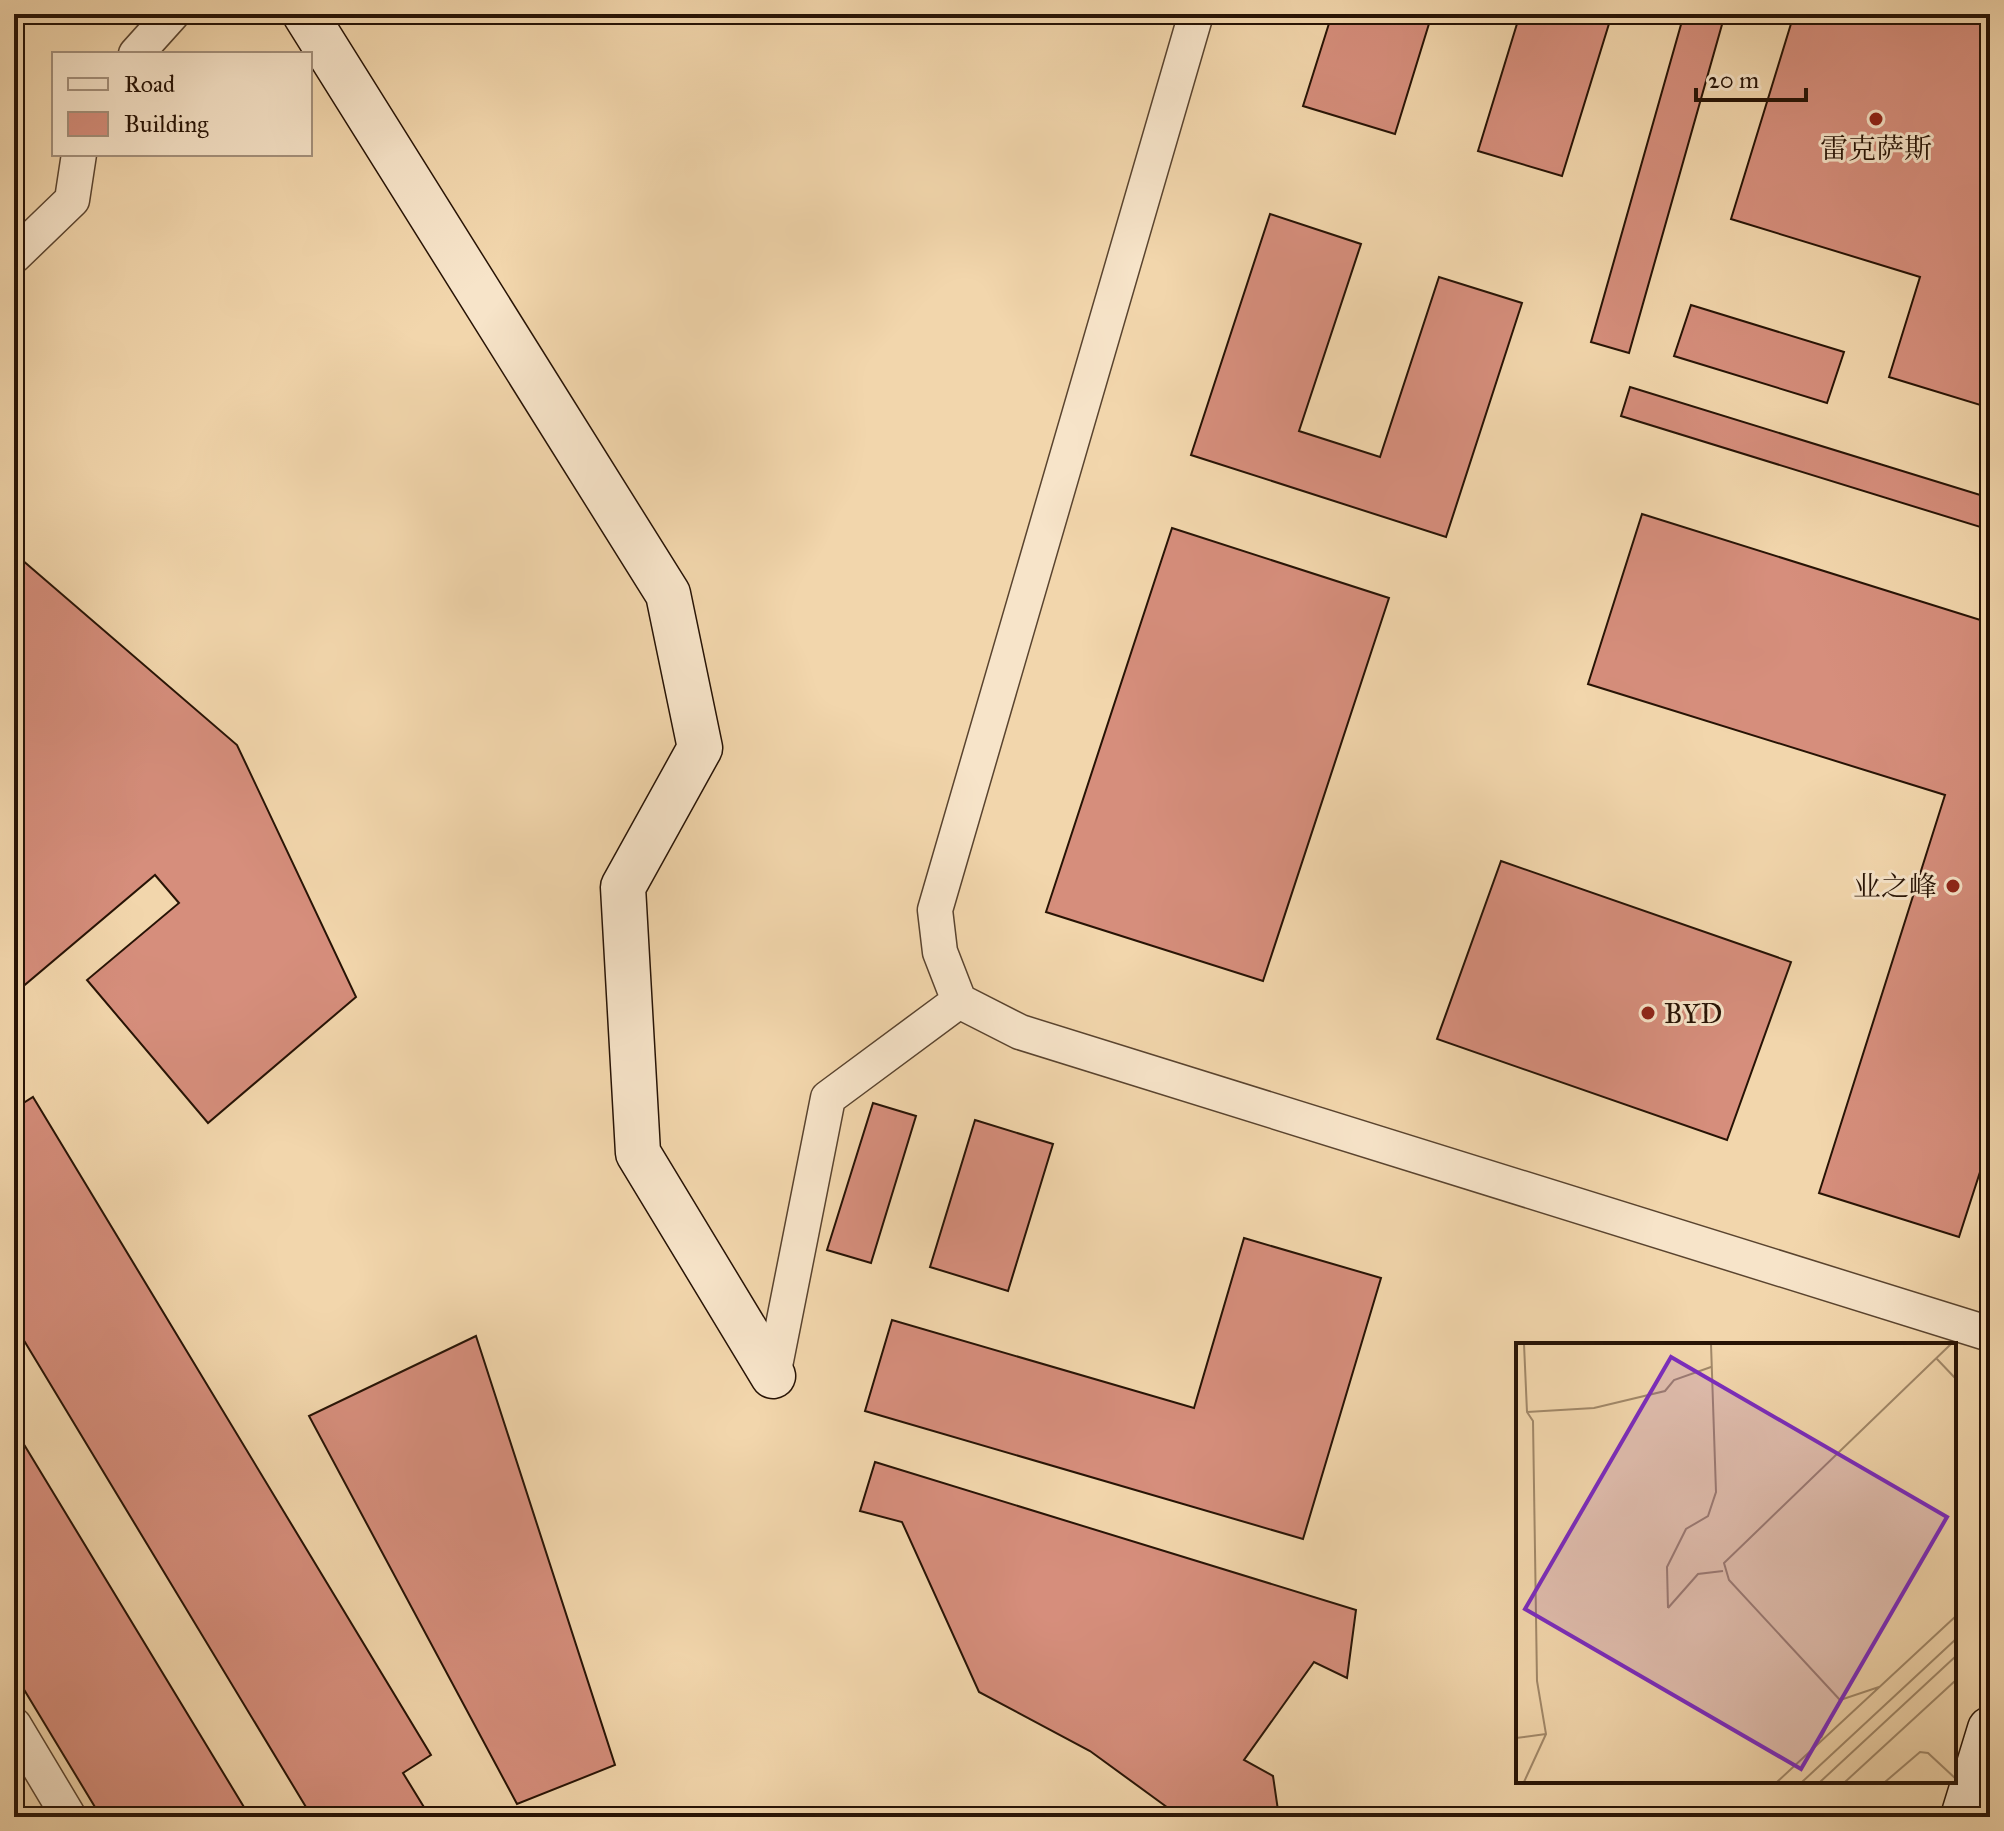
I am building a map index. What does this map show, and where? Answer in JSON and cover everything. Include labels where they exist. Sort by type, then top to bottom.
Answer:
[{"type":"street","points":[[138,52],[172,14]]},
{"type":"street","points":[[305,14],[668,594],[700,748],[623,887],[638,1153],[773,1376]]},
{"type":"street","points":[[1196,14],[935,910],[940,952],[959,1001],[1020,1032],[1990,1334]]},
{"type":"street","points":[[14,256],[72,200],[79,156]]},
{"type":"street","points":[[773,1376],[828,1098],[959,1001]]},
{"type":"street","points":[[14,1725],[69,1817]]},
{"type":"street","points":[[1963,1817],[1990,1729]]},
{"type":"building","points":[[1332,14],[1432,14],[1395,134],[1303,106]]},
{"type":"building","points":[[1520,14],[1612,14],[1562,176],[1478,151]]},
{"type":"building","points":[[1684,14],[1725,14],[1629,353],[1591,342]]},
{"type":"building","name":"雷克萨斯","points":[[1794,14],[1975,14],[1990,18],[1990,408],[1889,377],[1920,277],[1731,219]]},
{"type":"building","points":[[1270,214],[1361,244],[1299,431],[1380,457],[1439,277],[1522,303],[1446,537],[1191,455]]},
{"type":"building","points":[[1691,305],[1844,352],[1827,403],[1674,356]]},
{"type":"building","points":[[1630,387],[1990,498],[1990,530],[1621,416]]},
{"type":"building","name":"业之峰","points":[[1642,514],[1990,623],[1990,976],[1985,992],[1990,994],[1990,1141],[1959,1237],[1819,1193],[1945,795],[1588,684]]},
{"type":"building","points":[[1172,528],[1389,598],[1263,981],[1046,912]]},
{"type":"building","points":[[14,553],[237,745],[356,997],[208,1123],[87,980],[179,903],[155,875],[14,994]]},
{"type":"building","points":[[1501,861],[1791,962],[1727,1140],[1437,1039]]},
{"type":"building","points":[[33,1097],[431,1755],[403,1773],[430,1817],[312,1817],[14,1324],[14,1109]]},
{"type":"building","points":[[873,1103],[916,1116],[871,1263],[827,1250]]},
{"type":"building","points":[[975,1120],[1053,1144],[1008,1291],[930,1267]]},
{"type":"building","points":[[1244,1238],[1381,1278],[1303,1539],[865,1411],[892,1320],[1194,1408]]},
{"type":"building","points":[[476,1336],[615,1765],[517,1804],[309,1416]]},
{"type":"building","points":[[14,1428],[250,1817],[101,1817],[14,1673]]},
{"type":"building","points":[[875,1462],[1356,1610],[1347,1678],[1314,1662],[1244,1760],[1273,1776],[1279,1817],[1173,1817],[1175,1813],[1090,1751],[979,1692],[902,1522],[860,1511]]},
{"type":"place","name":"雷克萨斯","points":[[1876,119]]},
{"type":"place","name":"业之峰","points":[[1953,886]]},
{"type":"place","name":"BYD","points":[[1648,1013]]}]
